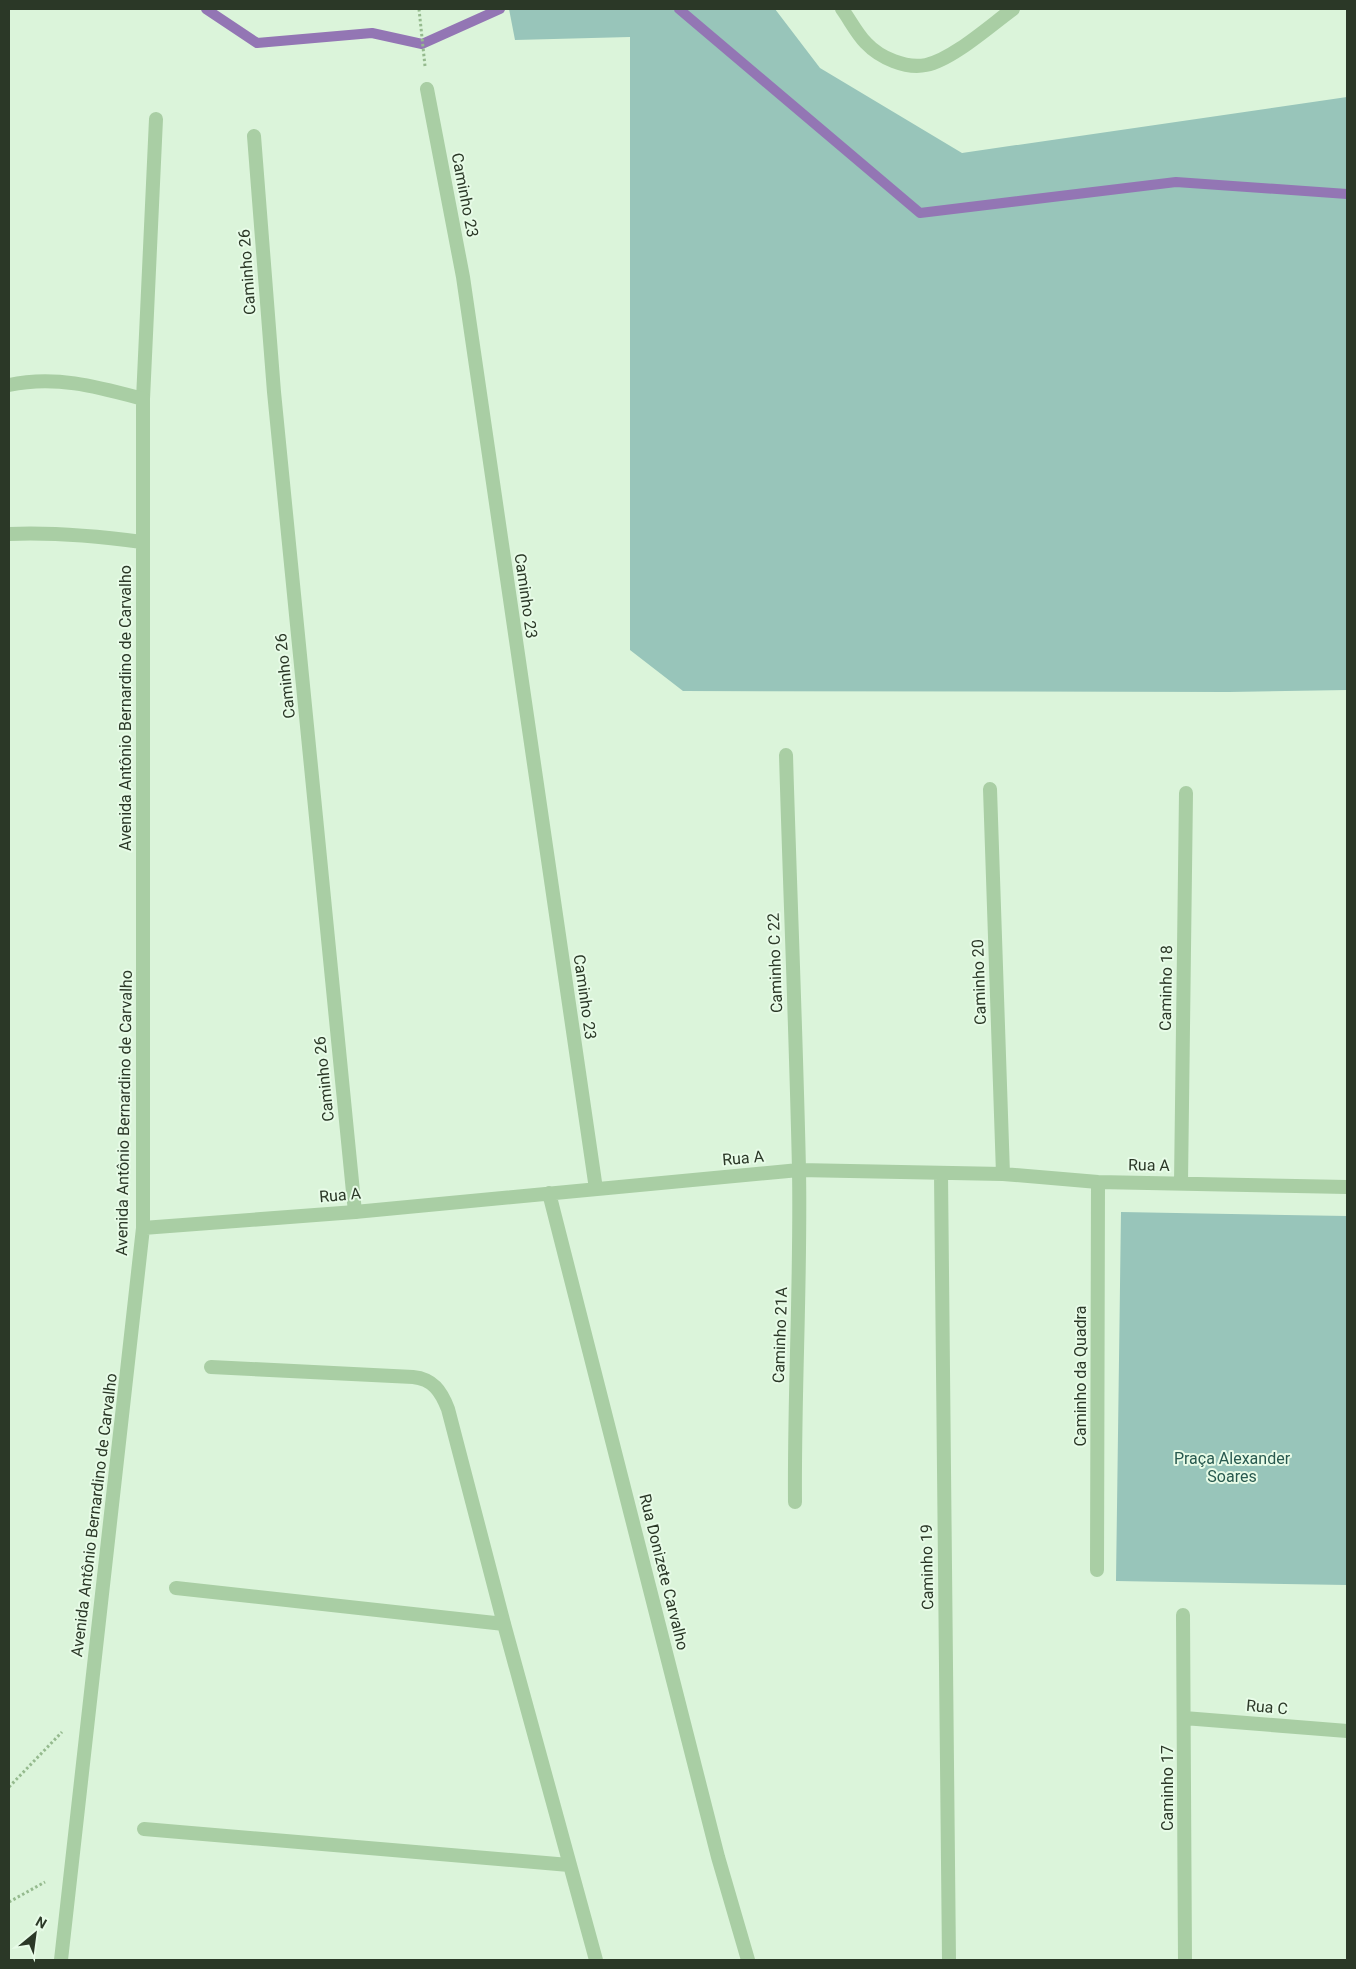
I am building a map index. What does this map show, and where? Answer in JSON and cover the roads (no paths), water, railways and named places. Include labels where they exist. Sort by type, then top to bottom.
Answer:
[{"type":"street","points":[[842,9],[866,44],[895,62],[916,66],[928,65],[954,52],[1014,9]]},
{"type":"street","name":"Caminho 23","points":[[427,89],[463,278],[596,1189]]},
{"type":"street","name":"Avenida Antônio Bernardino de Carvalho","points":[[61,1960],[143,1228],[143,399],[156,119]]},
{"type":"street","name":"Caminho 26","points":[[254,136],[275,402],[355,1212]]},
{"type":"street","points":[[9,385],[32,380],[78,382],[143,399]]},
{"type":"street","points":[[9,534],[45,533],[95,536],[142,542]]},
{"type":"street","name":"Caminho C 22","points":[[786,755],[799,1170]]},
{"type":"street","name":"Caminho 20","points":[[990,789],[1003,1174]]},
{"type":"street","name":"Caminho 18","points":[[1181,1183],[1186,794]]},
{"type":"street","name":"Rua A","points":[[143,1228],[355,1212],[799,1170],[1003,1174],[1098,1182],[1347,1187]]},
{"type":"street","name":"Caminho 21A","points":[[795,1502],[794,1426],[799,1305],[799,1170]]},
{"type":"street","name":"Caminho 19","points":[[941,1174],[948,1960]]},
{"type":"street","name":"Caminho da Quadra","points":[[1097,1570],[1098,1182]]},
{"type":"street","name":"Rua Donizete Carvalho","points":[[549,1193],[714,1838],[748,1960]]},
{"type":"street","points":[[210,1367],[413,1377],[430,1382],[442,1392],[596,1960]]},
{"type":"street","points":[[176,1588],[504,1624]]},
{"type":"street","name":"Caminho 17","points":[[1184,1615],[1185,1960]]},
{"type":"street","name":"Rua C","points":[[1184,1718],[1347,1731]]},
{"type":"street","points":[[144,1829],[569,1865]]},
{"type":"waterway","points":[[206,9],[257,43],[372,33],[422,44],[500,9]]},
{"type":"waterway","points":[[679,9],[920,213],[1176,182],[1347,194]]},
{"type":"park label","name":"Praça Alexander Soares","points":[[1232,1467]]}]
